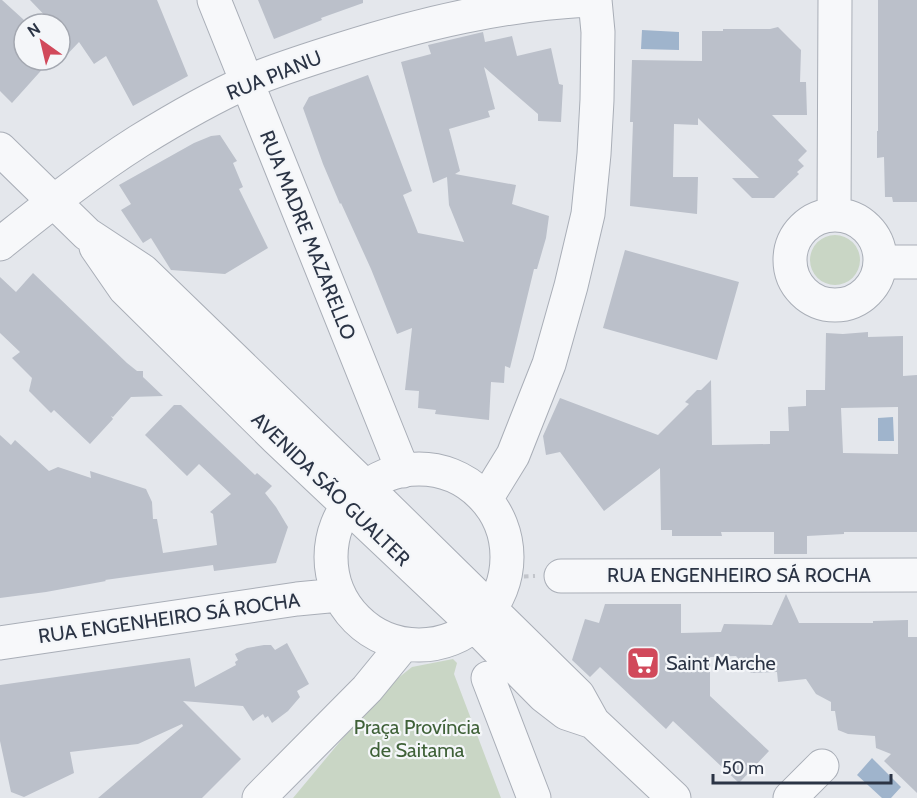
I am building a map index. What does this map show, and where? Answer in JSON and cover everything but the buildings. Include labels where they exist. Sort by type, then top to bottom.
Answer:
[{"type":"street","name":"RUA MADRE MAZARELLO","points":[[214,0],[403,471]]},
{"type":"street","name":"RUA PIANU","points":[[0,244],[89,174],[141,140],[247,82],[389,34],[510,7],[587,0]]},
{"type":"street","points":[[486,499],[513,455],[549,364],[588,214],[597,100],[598,32],[595,0]]},
{"type":"street","points":[[834,215],[835,0]]},
{"type":"street","name":"AVENIDA SÃO GUALTER","points":[[0,149],[87,234],[143,271],[357,496],[483,618],[578,695],[593,722],[674,798]]},
{"type":"street","points":[[834,215],[849,217],[862,224],[872,234],[879,247],[880,262],[877,278],[868,291],[855,300],[840,305],[824,304],[809,297],[798,286],[791,271],[790,255],[795,240],[805,227],[818,219],[834,215]]},
{"type":"street","points":[[880,262],[917,262]]},
{"type":"street","points":[[346,606],[364,627],[376,635],[403,645],[435,644],[466,633],[483,618],[500,595],[506,577],[507,544],[496,512],[486,499],[469,484],[448,474],[418,469],[384,476],[357,496],[340,519],[334,533],[331,565],[334,580],[346,606],[367,689]]},
{"type":"street","name":"RUA ENGENHEIRO SÁ ROCHA","points":[[561,576],[917,575]]},
{"type":"street","name":"RUA ENGENHEIRO SÁ ROCHA","points":[[0,643],[297,599],[346,606]]},
{"type":"street","points":[[259,798],[367,689],[403,645]]},
{"type":"street","points":[[488,678],[534,798]]},
{"type":"street","points":[[790,798],[822,766]]},
{"type":"green space","points":[[830,235],[840,235],[853,242],[860,255],[860,265],[853,278],[840,285],[830,285],[821,281],[814,274],[810,265],[810,255],[814,246],[821,239]]},
{"type":"green space","name":"Praça Província de Saitama","points":[[453,659],[457,663],[454,674],[501,798],[293,798],[383,690],[412,667]]},
{"type":"water","points":[[642,30],[679,32],[679,50],[641,49]]},
{"type":"water","points":[[893,417],[894,441],[878,441],[878,418]]},
{"type":"water","points":[[872,758],[901,787],[891,798],[882,798],[857,775]]},
{"type":"place","name":"Saint Marche","points":[[643,663]]}]
